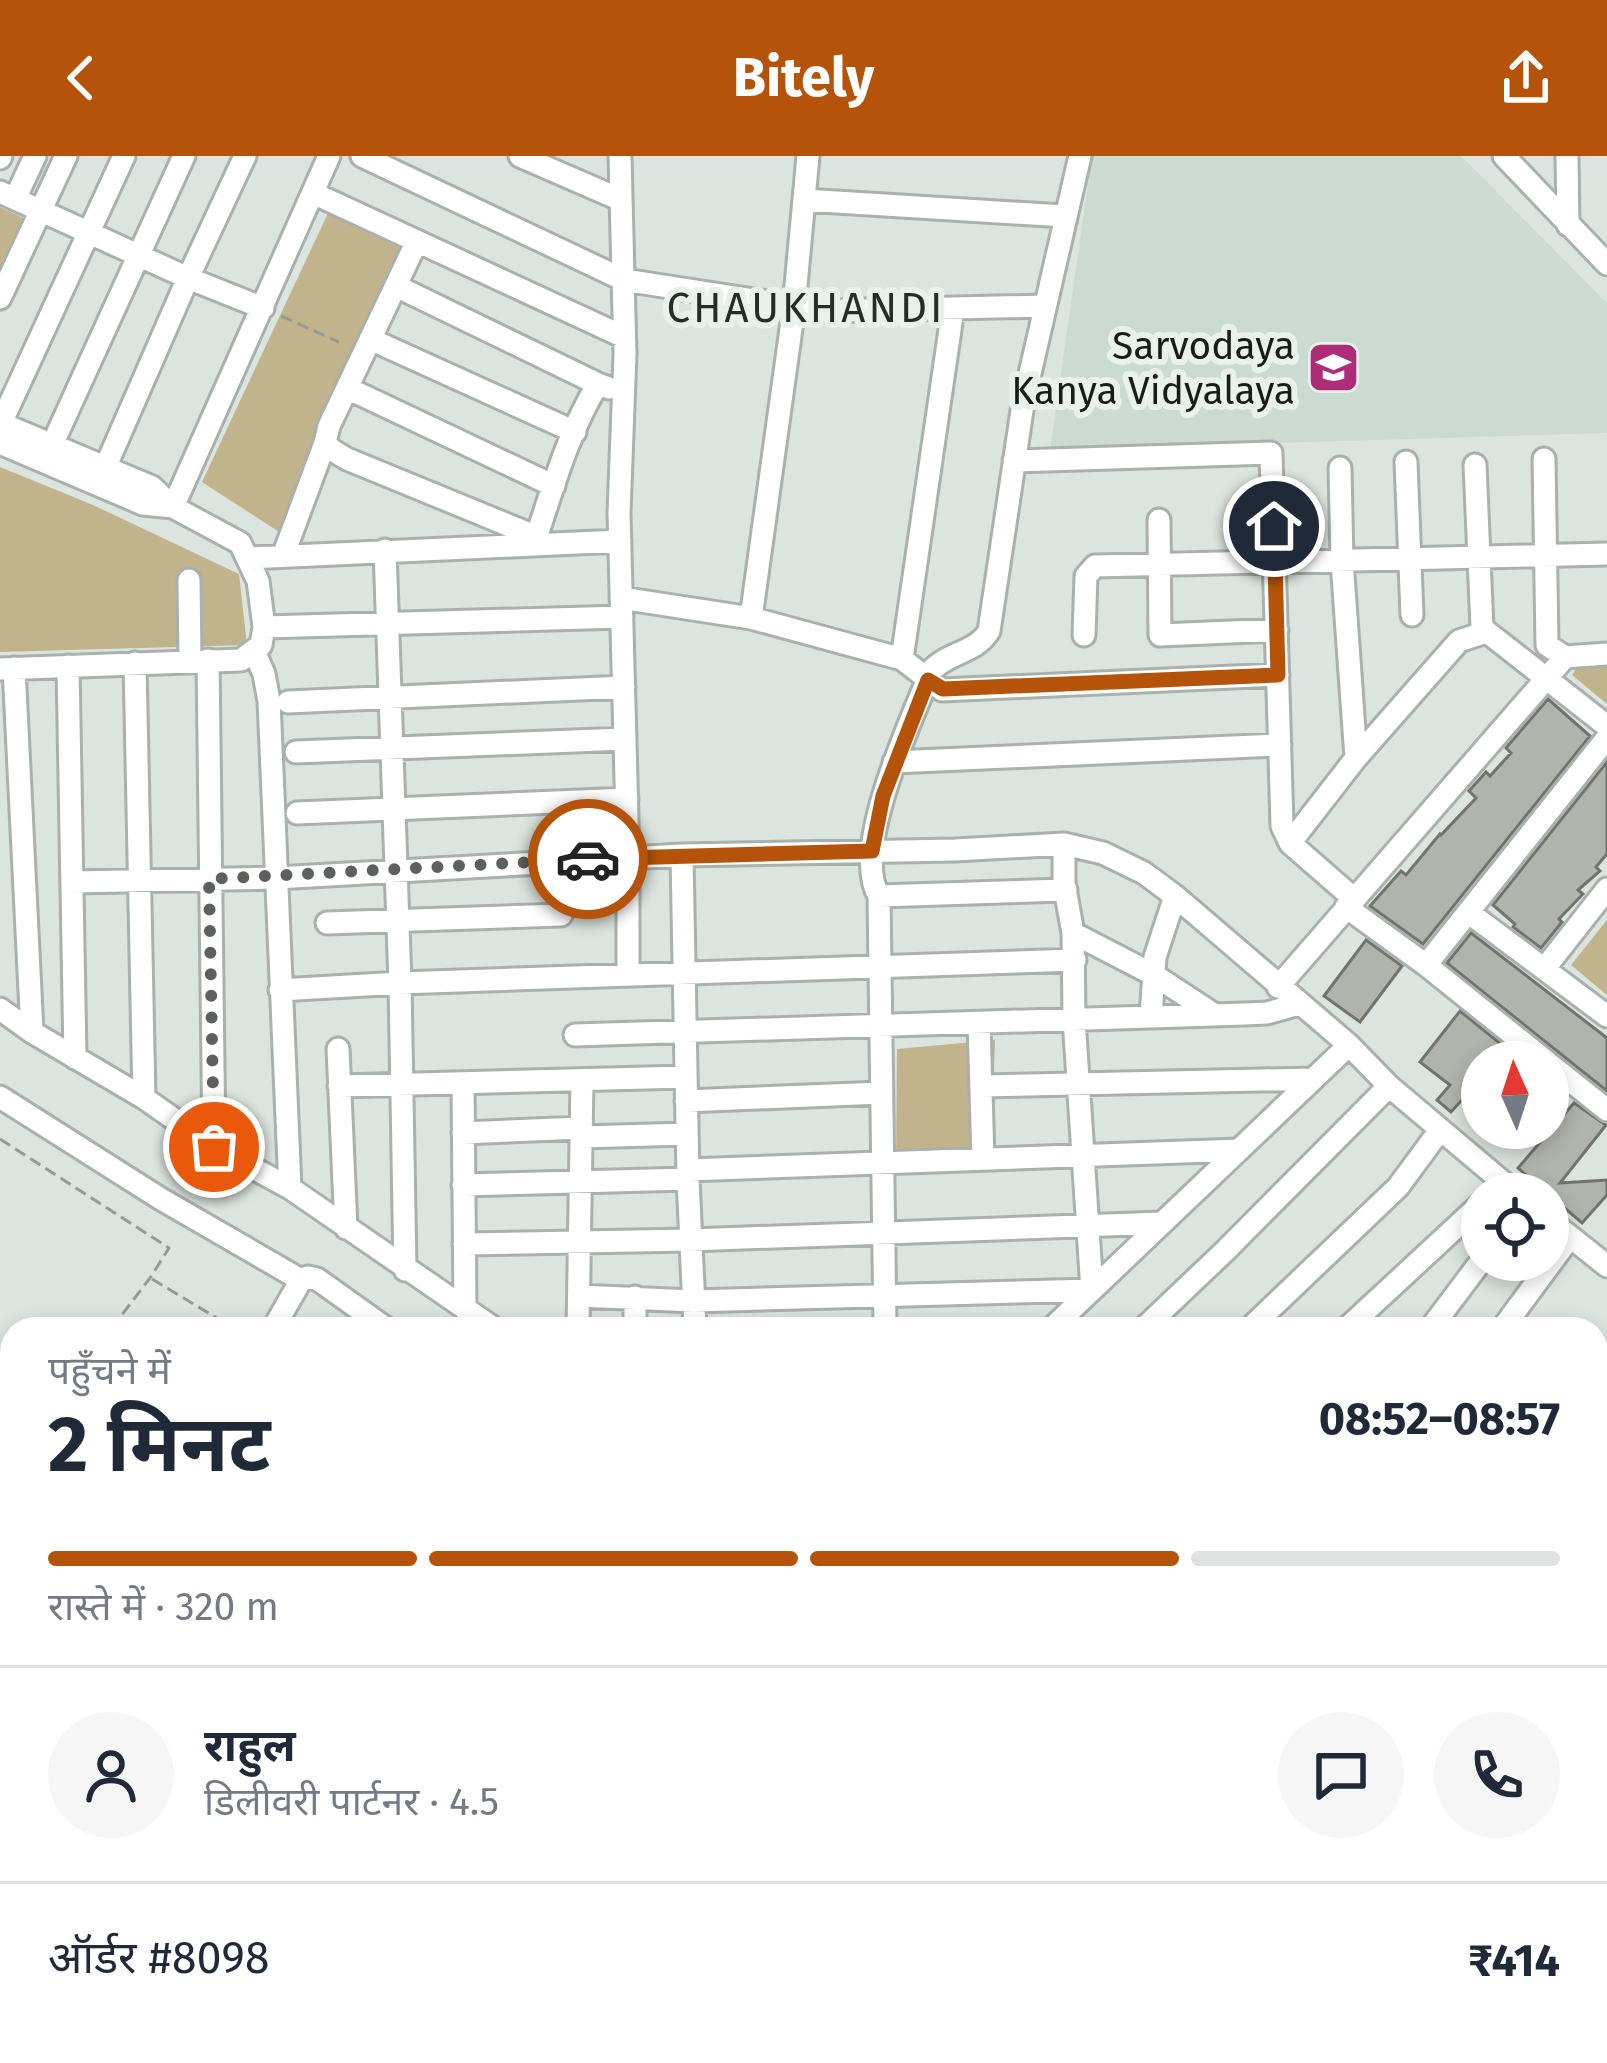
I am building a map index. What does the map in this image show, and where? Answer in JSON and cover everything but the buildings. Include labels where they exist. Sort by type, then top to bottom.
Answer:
[{"type":"street","points":[[35,156],[7,196],[263,308]]},
{"type":"street","points":[[0,298],[66,156]]},
{"type":"street","points":[[124,156],[0,423],[152,487],[173,507],[244,551],[284,556],[536,541],[620,541]]},
{"type":"street","points":[[52,446],[184,156]]},
{"type":"street","points":[[105,468],[245,156]]},
{"type":"street","points":[[173,507],[329,156]]},
{"type":"street","points":[[362,156],[624,280],[825,311],[1044,305]]},
{"type":"street","points":[[520,156],[619,199]]},
{"type":"street","points":[[620,156],[624,337],[619,469],[628,974]]},
{"type":"street","points":[[751,618],[794,307],[808,156]]},
{"type":"street","points":[[884,1317],[879,896],[873,885],[872,851],[883,796],[931,671],[942,659],[980,644],[989,631],[1014,461],[1044,305],[1080,156]]},
{"type":"street","points":[[1567,156],[1568,225]]},
{"type":"street","points":[[1509,159],[1607,265]]},
{"type":"street","points":[[313,193],[624,337]]},
{"type":"street","points":[[804,200],[1064,216]]},
{"type":"street","points":[[284,556],[325,435],[417,241]]},
{"type":"street","points":[[396,286],[623,393]]},
{"type":"street","points":[[902,659],[952,309]]},
{"type":"street","points":[[370,340],[575,432]]},
{"type":"street","points":[[536,541],[575,432],[598,384]]},
{"type":"street","points":[[346,388],[554,486]]},
{"type":"street","points":[[326,442],[347,459],[536,541]]},
{"type":"street","points":[[0,443],[143,504],[173,507]]},
{"type":"street","points":[[1014,461],[1271,453],[1282,826],[1290,843],[1350,902],[1521,1041]]},
{"type":"street","points":[[1544,459],[1547,645],[1565,657],[1607,654]]},
{"type":"street","points":[[1406,462],[1412,614]]},
{"type":"street","points":[[1474,465],[1482,628],[1607,726]]},
{"type":"street","points":[[1340,468],[1356,758]]},
{"type":"street","points":[[1159,520],[1160,635],[1277,630]]},
{"type":"street","points":[[385,550],[405,1270]]},
{"type":"street","points":[[32,1032],[7,668],[241,660],[260,645],[264,627],[258,581],[244,551]]},
{"type":"street","points":[[1084,635],[1088,571],[1095,566],[1607,554]]},
{"type":"street","points":[[189,580],[199,660],[209,879],[214,1147]]},
{"type":"street","points":[[264,627],[622,608],[751,618],[902,659],[943,689],[1278,675]]},
{"type":"street","points":[[1290,843],[1356,758],[1459,640],[1486,632]]},
{"type":"street","points":[[254,651],[269,701],[290,1188]]},
{"type":"street","points":[[1278,987],[1565,657]]},
{"type":"street","points":[[135,663],[144,1098]]},
{"type":"street","points":[[68,666],[75,1058]]},
{"type":"street","points":[[288,702],[624,687]]},
{"type":"street","points":[[1426,965],[1607,738]]},
{"type":"street","points":[[296,752],[625,739]]},
{"type":"street","points":[[895,762],[1280,745]]},
{"type":"street","points":[[297,813],[627,799]]},
{"type":"street","points":[[72,882],[276,878],[628,857],[1064,844],[1102,853],[1144,873],[1175,896],[1349,1045],[1486,1173]]},
{"type":"street","points":[[1064,844],[1075,960],[1074,1019],[1092,1290]]},
{"type":"street","points":[[682,855],[694,1317]]},
{"type":"street","points":[[1544,968],[1607,889]]},
{"type":"street","points":[[879,896],[1066,890]]},
{"type":"street","points":[[1151,1016],[1155,957],[1175,896]]},
{"type":"street","points":[[1468,912],[1607,1016]]},
{"type":"street","points":[[328,923],[561,915]]},
{"type":"street","points":[[1073,933],[1154,975],[1215,1016]]},
{"type":"street","points":[[280,990],[1075,960]]},
{"type":"street","points":[[575,1035],[1215,1016],[1268,1013],[1299,1004]]},
{"type":"street","points":[[0,1010],[214,1147],[290,1188],[477,1317]]},
{"type":"street","points":[[979,1023],[982,1159]]},
{"type":"street","points":[[1064,1317],[1349,1045]]},
{"type":"street","points":[[338,1048],[346,1228]]},
{"type":"street","points":[[339,1086],[686,1077]]},
{"type":"street","points":[[981,1086],[1313,1079]]},
{"type":"street","points":[[578,1317],[582,1080]]},
{"type":"street","points":[[1569,1080],[1607,1110]]},
{"type":"street","points":[[463,1083],[465,1309]]},
{"type":"street","points":[[1156,1317],[1389,1086]]},
{"type":"street","points":[[686,1101],[881,1093]]},
{"type":"street","points":[[0,1097],[160,1199],[301,1280]]},
{"type":"street","points":[[1262,1317],[1398,1187],[1440,1130]]},
{"type":"street","points":[[463,1133],[687,1134]]},
{"type":"street","points":[[464,1185],[1239,1150]]},
{"type":"street","points":[[1359,1317],[1461,1222]]},
{"type":"street","points":[[464,1244],[1162,1223]]},
{"type":"street","points":[[1511,1317],[1570,1237],[1607,1266]]},
{"type":"street","points":[[280,1317],[301,1280],[308,1277],[316,1279],[356,1317]]},
{"type":"street","points":[[1439,1317],[1467,1281]]},
{"type":"street","points":[[579,1296],[693,1300],[1092,1290]]},
{"type":"street","points":[[634,1297],[634,1317]]},
{"type":"path","points":[[263,308],[339,342]]},
{"type":"path","points":[[0,1139],[169,1248],[120,1317]]},
{"type":"path","points":[[150,1278],[215,1317]]},
{"type":"shaded area","name":"Sarvodaya Kanya Vidyalaya","points":[[1092,156],[1461,156],[1607,303],[1607,433],[1050,450]]},
{"type":"shaded area","points":[[0,207],[40,226],[0,313]]},
{"type":"shaded area","points":[[329,211],[421,250],[287,537],[202,482]]},
{"type":"shaded area","points":[[0,467],[239,574],[247,645],[0,652]]},
{"type":"shaded area","points":[[1607,664],[1607,704],[1572,675],[1579,665]]},
{"type":"shaded area","points":[[1607,920],[1607,995],[1571,965]]},
{"type":"shaded area","points":[[995,1040],[991,1159],[896,1164],[897,1049]]},
{"type":"way so far","points":[[214,1147],[209,879],[588,859]]},
{"type":"place","name":"Sarvodaya Kanya Vidyalaya","points":[[1334,368]]},
{"type":"district","name":"CHAUKHANDI","points":[[806,308]]},
{"type":"route","points":[[588,859],[872,851],[883,796],[928,680],[943,689],[1278,675],[1274,526]]}]
